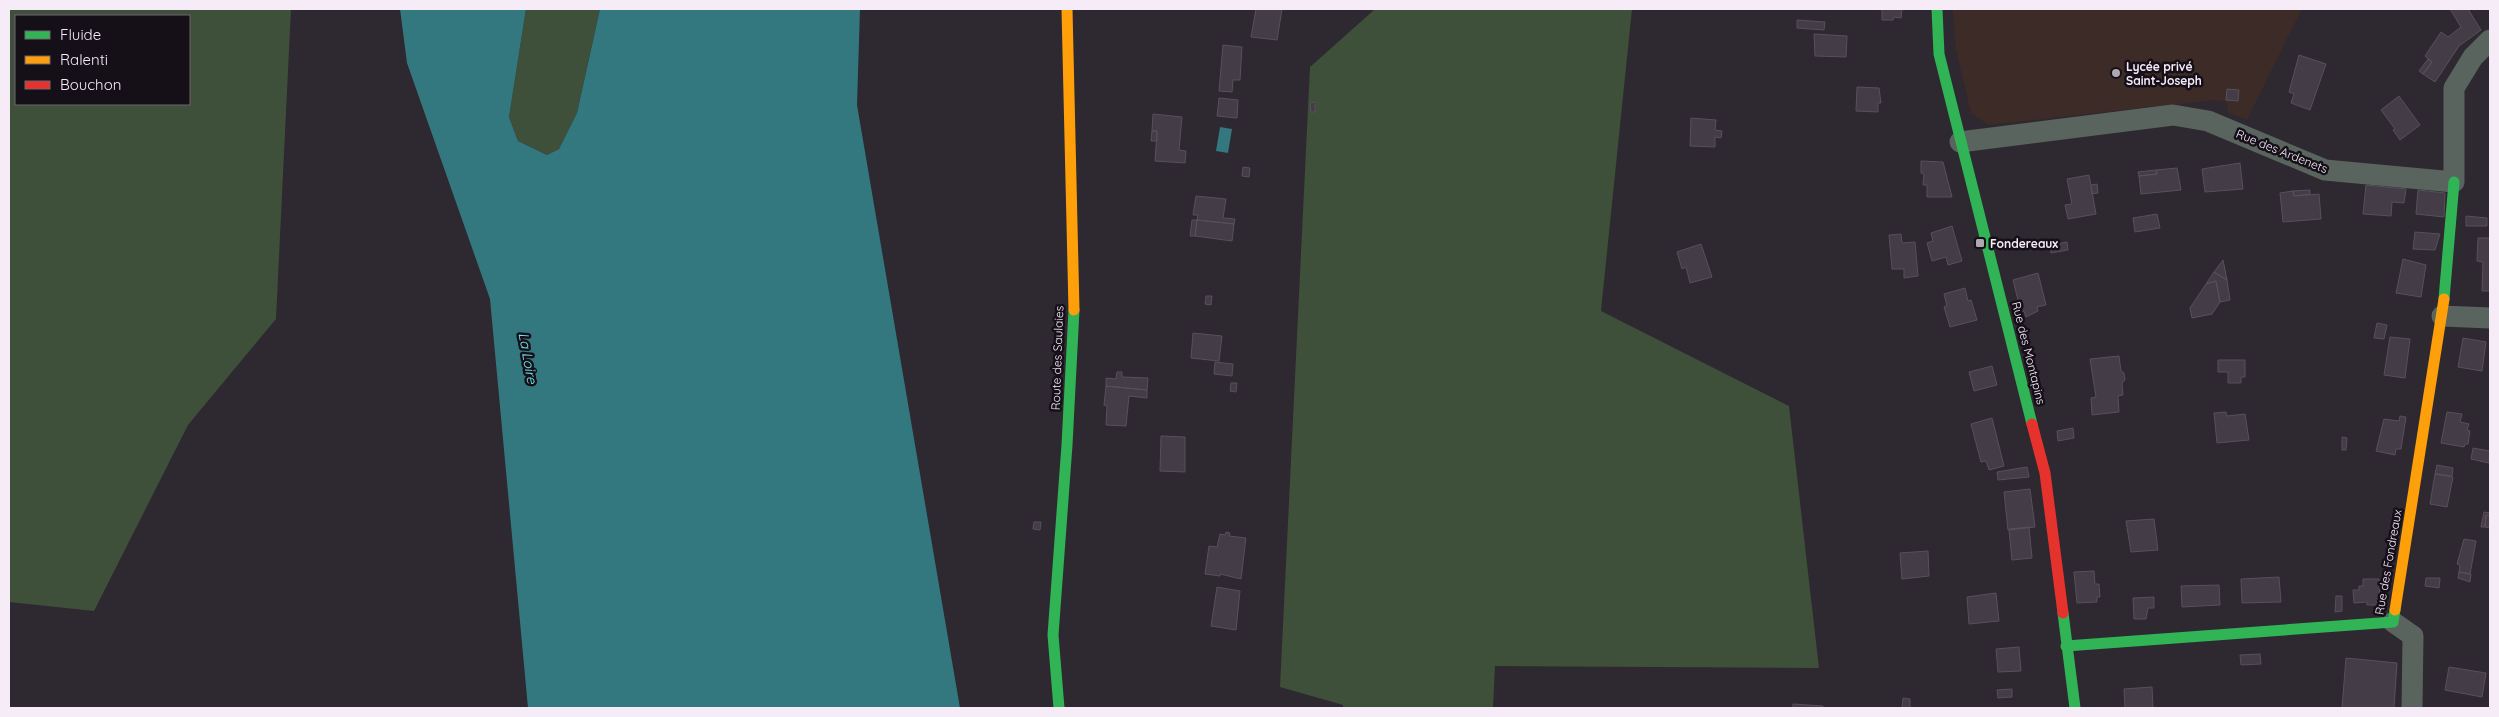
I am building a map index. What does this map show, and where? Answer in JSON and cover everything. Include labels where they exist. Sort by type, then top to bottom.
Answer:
[{"type":"street","name":"Route des Saulaies","points":[[1059,708],[1053,635],[1067,445],[1074,313],[1067,9]]},
{"type":"street","name":"Rue des Montapins","points":[[1937,9],[1940,54],[1960,142],[2045,473],[2075,708]]},
{"type":"street","points":[[2454,182],[2454,88],[2473,57],[2490,40]]},
{"type":"street","name":"Rue des Ardenets","points":[[1960,142],[2173,115],[2208,121],[2325,170],[2454,182]]},
{"type":"street","name":"Rue des Fondreaux","points":[[2066,646],[2093,642],[2393,622],[2442,316],[2454,182]]},
{"type":"street","points":[[2442,316],[2490,318]]},
{"type":"street","points":[[2393,622],[2413,636],[2412,708]]},
{"type":"shaded area","name":"Lycée privé Saint-Joseph","points":[[1953,9],[2302,9],[2247,120],[2228,113],[2226,102],[2214,100],[1988,125],[1971,113],[1955,46]]},
{"type":"green space","points":[[9,9],[291,9],[276,319],[188,425],[94,611],[9,602]]},
{"type":"green space","points":[[526,9],[600,9],[577,113],[559,149],[547,155],[518,141],[509,117]]},
{"type":"green space","points":[[1375,9],[1632,9],[1601,311],[1789,406],[1819,668],[1495,666],[1493,708],[1343,708],[1343,705],[1280,687],[1310,67]]},
{"type":"water","name":"La Loire","points":[[400,9],[526,9],[509,117],[518,141],[547,155],[559,149],[577,113],[600,9],[860,9],[857,105],[960,708],[528,708],[490,299],[407,63]]},
{"type":"water","points":[[1220,127],[1232,129],[1228,153],[1216,151]]},
{"type":"building","points":[[1256,9],[1282,9],[1277,40],[1251,37]]},
{"type":"building","points":[[1882,9],[1902,9],[1901,18],[1894,17],[1893,20],[1882,20]]},
{"type":"building","points":[[2450,9],[2468,9],[2481,30],[2459,46],[2435,82],[2423,74],[2432,62],[2425,56],[2441,32],[2448,37],[2461,27]]},
{"type":"building","points":[[1797,20],[1825,22],[1824,30],[1797,28]]},
{"type":"building","points":[[1814,34],[1847,36],[1846,57],[1815,56]]},
{"type":"building","points":[[1223,45],[1242,47],[1240,80],[1233,80],[1232,92],[1219,91]]},
{"type":"building","points":[[2299,55],[2326,64],[2310,110],[2291,103],[2294,94],[2289,92]]},
{"type":"building","points":[[2428,59],[2432,62],[2423,74],[2419,71]]},
{"type":"building","points":[[1857,87],[1879,88],[1881,103],[1878,103],[1878,112],[1856,111]]},
{"type":"building","points":[[2227,89],[2239,90],[2238,101],[2226,100]]},
{"type":"building","points":[[2399,96],[2420,125],[2400,140],[2393,130],[2395,129],[2381,110]]},
{"type":"building","points":[[1219,98],[1238,100],[1237,118],[1217,116]]},
{"type":"building","points":[[1315,102],[1315,112],[1311,112],[1310,103]]},
{"type":"building","points":[[1153,114],[1182,117],[1179,150],[1186,151],[1185,163],[1155,161],[1157,131],[1152,131]]},
{"type":"building","points":[[1691,118],[1716,120],[1715,130],[1722,131],[1721,138],[1715,137],[1715,147],[1690,146]]},
{"type":"building","points":[[1152,131],[1157,131],[1157,141],[1151,141]]},
{"type":"building","points":[[1921,161],[1943,162],[1952,197],[1927,197],[1927,185],[1923,185],[1924,174],[1921,173]]},
{"type":"building","points":[[2240,163],[2243,189],[2205,192],[2202,169]]},
{"type":"building","points":[[1243,167],[1250,168],[1249,177],[1242,176]]},
{"type":"building","points":[[2177,168],[2181,190],[2141,194],[2139,176],[2157,174],[2156,170]]},
{"type":"building","points":[[2156,170],[2157,174],[2139,176],[2138,172]]},
{"type":"building","points":[[2089,175],[2096,214],[2068,219],[2065,205],[2072,204],[2067,179]]},
{"type":"building","points":[[2097,184],[2098,193],[2092,194],[2091,185]]},
{"type":"building","points":[[2366,185],[2406,189],[2404,203],[2392,202],[2391,216],[2363,214]]},
{"type":"building","points":[[2310,190],[2310,194],[2294,196],[2293,191]]},
{"type":"building","points":[[2418,190],[2445,193],[2444,217],[2416,214]]},
{"type":"building","points":[[2293,191],[2294,196],[2319,194],[2321,219],[2283,222],[2280,193]]},
{"type":"building","points":[[1196,196],[1226,199],[1223,218],[1235,219],[1234,224],[1197,220],[1198,215],[1193,215]]},
{"type":"building","points":[[2157,214],[2160,228],[2135,232],[2133,218]]},
{"type":"building","points":[[2466,216],[2487,218],[2487,226],[2466,226]]},
{"type":"building","points":[[1192,220],[1197,220],[1195,236],[1190,236]]},
{"type":"building","points":[[1197,220],[1234,224],[1232,241],[1195,236]]},
{"type":"building","points":[[1952,226],[1962,261],[1948,265],[1946,257],[1932,261],[1927,243],[1933,241],[1931,233]]},
{"type":"building","points":[[2415,232],[2440,234],[2435,250],[2413,249]]},
{"type":"building","points":[[1901,234],[1902,243],[1915,242],[1918,276],[1904,278],[1904,269],[1892,269],[1889,235]]},
{"type":"building","points":[[2478,238],[2490,238],[2490,291],[2482,291],[2483,262],[2477,261]]},
{"type":"building","points":[[2067,242],[2068,250],[2051,253],[2050,245]]},
{"type":"building","points":[[1701,244],[1712,277],[1690,283],[1686,267],[1682,269],[1677,252]]},
{"type":"building","points":[[2403,259],[2426,265],[2421,297],[2396,293]]},
{"type":"building","points":[[2223,260],[2227,280],[2214,272]]},
{"type":"building","points":[[2214,272],[2227,280],[2230,300],[2220,302],[2216,281],[2206,284]]},
{"type":"building","points":[[2038,273],[2046,305],[2037,307],[2038,311],[2026,317],[2024,311],[2021,312],[2013,280]]},
{"type":"building","points":[[2216,281],[2220,302],[2212,314],[2192,318],[2190,308],[2206,284]]},
{"type":"building","points":[[1965,288],[1968,301],[1971,300],[1977,320],[1950,327],[1944,307],[1947,306],[1944,294]]},
{"type":"building","points":[[1206,296],[1212,296],[1211,305],[1205,304]]},
{"type":"building","points":[[2377,323],[2387,325],[2384,339],[2374,338]]},
{"type":"building","points":[[1193,333],[1222,336],[1219,361],[1191,358]]},
{"type":"building","points":[[2390,337],[2410,339],[2405,378],[2384,375]]},
{"type":"building","points":[[2463,338],[2486,342],[2482,371],[2458,367]]},
{"type":"building","points":[[2119,356],[2121,371],[2124,373],[2125,380],[2122,383],[2123,395],[2118,396],[2119,412],[2092,415],[2091,398],[2096,397],[2090,359]]},
{"type":"building","points":[[2218,360],[2245,360],[2245,377],[2241,377],[2241,383],[2228,383],[2228,372],[2218,372]]},
{"type":"building","points":[[1215,362],[1233,364],[1232,376],[1214,374]]},
{"type":"building","points":[[1992,366],[1997,385],[1974,391],[1969,372]]},
{"type":"building","points":[[1117,372],[1122,372],[1122,377],[1148,378],[1147,390],[1106,386],[1106,378],[1116,379]]},
{"type":"building","points":[[1231,383],[1237,383],[1236,392],[1230,391]]},
{"type":"building","points":[[1106,386],[1147,390],[1147,398],[1129,396],[1126,426],[1106,425],[1107,406],[1104,405]]},
{"type":"building","points":[[2226,412],[2227,416],[2245,414],[2249,440],[2217,443],[2214,413]]},
{"type":"building","points":[[2447,412],[2462,414],[2460,422],[2469,424],[2467,430],[2470,431],[2468,444],[2465,444],[2464,447],[2441,443]]},
{"type":"building","points":[[2400,416],[2406,417],[2401,449],[2396,449],[2395,455],[2376,451],[2384,419],[2399,421]]},
{"type":"building","points":[[1992,418],[2004,466],[1989,470],[1986,461],[1981,462],[1971,424]]},
{"type":"building","points":[[2073,428],[2074,438],[2058,441],[2057,431]]},
{"type":"building","points":[[1161,436],[1185,437],[1185,472],[1160,471]]},
{"type":"building","points":[[2342,437],[2347,438],[2346,450],[2342,450]]},
{"type":"building","points":[[2473,448],[2490,451],[2489,463],[2471,459]]},
{"type":"building","points":[[2437,465],[2453,468],[2452,476],[2435,474]]},
{"type":"building","points":[[2027,467],[2029,477],[1998,480],[1997,472]]},
{"type":"building","points":[[2435,474],[2453,477],[2447,507],[2430,504]]},
{"type":"building","points":[[2030,489],[2035,527],[2008,530],[2004,492]]},
{"type":"building","points":[[2484,512],[2490,513],[2490,516],[2486,515],[2485,527],[2481,527]]},
{"type":"building","points":[[2486,515],[2490,516],[2490,528],[2485,527]]},
{"type":"building","points":[[2154,519],[2158,550],[2131,552],[2126,521]]},
{"type":"building","points":[[1034,522],[1041,522],[1040,530],[1033,529]]},
{"type":"building","points":[[2029,527],[2032,558],[2012,560],[2009,529]]},
{"type":"building","points":[[1226,532],[1230,533],[1229,536],[1246,538],[1241,579],[1220,574],[1220,576],[1205,574],[1209,546],[1217,547],[1220,534],[1225,535]]},
{"type":"building","points":[[2464,539],[2476,541],[2470,574],[2459,572],[2460,565],[2457,564]]},
{"type":"building","points":[[1928,551],[1929,576],[1902,579],[1900,553]]},
{"type":"building","points":[[2094,571],[2095,584],[2099,584],[2100,597],[2097,597],[2097,602],[2077,603],[2074,572]]},
{"type":"building","points":[[2459,572],[2471,574],[2470,582],[2458,578]]},
{"type":"building","points":[[2279,577],[2281,602],[2242,603],[2241,579]]},
{"type":"building","points":[[2426,578],[2440,578],[2439,588],[2425,586]]},
{"type":"building","points":[[2363,579],[2379,579],[2380,601],[2377,602],[2377,605],[2367,605],[2367,602],[2354,603],[2353,590],[2359,590],[2359,586],[2363,586]]},
{"type":"building","points":[[2219,585],[2220,605],[2182,607],[2181,586]]},
{"type":"building","points":[[1217,587],[1240,591],[1236,630],[1211,626]]},
{"type":"building","points":[[1996,593],[1999,621],[1969,624],[1967,597]]},
{"type":"building","points":[[2336,596],[2342,596],[2342,611],[2335,612]]},
{"type":"building","points":[[2154,597],[2154,608],[2148,608],[2146,619],[2134,619],[2133,598]]},
{"type":"building","points":[[2019,647],[2021,671],[1998,672],[1996,649]]},
{"type":"building","points":[[2260,654],[2261,664],[2241,665],[2240,655]]},
{"type":"building","points":[[2346,658],[2397,663],[2394,708],[2342,708]]},
{"type":"building","points":[[2449,667],[2486,673],[2482,697],[2445,690]]},
{"type":"building","points":[[2152,687],[2153,708],[2125,708],[2124,689]]},
{"type":"building","points":[[2012,689],[2012,697],[1998,698],[1997,690]]},
{"type":"building","points":[[1903,698],[1910,699],[1910,708],[1902,708]]},
{"type":"building","points":[[1793,704],[1823,706],[1823,708],[1793,708]]},
{"type":"traffic: fast","points":[[1937,9],[1939,54],[2032,424]]},
{"type":"traffic: fast","points":[[2444,299],[2454,182]]},
{"type":"traffic: fast","points":[[1059,708],[1053,635],[1067,445],[1074,310]]},
{"type":"traffic: fast","points":[[2066,646],[2393,622],[2395,610]]},
{"type":"traffic: fast","points":[[2063,613],[2075,708]]},
{"type":"traffic: slow","points":[[1067,9],[1074,310]]},
{"type":"traffic: slow","points":[[2395,610],[2444,299]]},
{"type":"traffic: jam","points":[[2032,424],[2045,473],[2063,613]]},
{"type":"place","name":"Lycée privé Saint-Joseph","points":[[2116,73]]},
{"type":"place","name":"Fondereaux","points":[[1980,243]]}]
